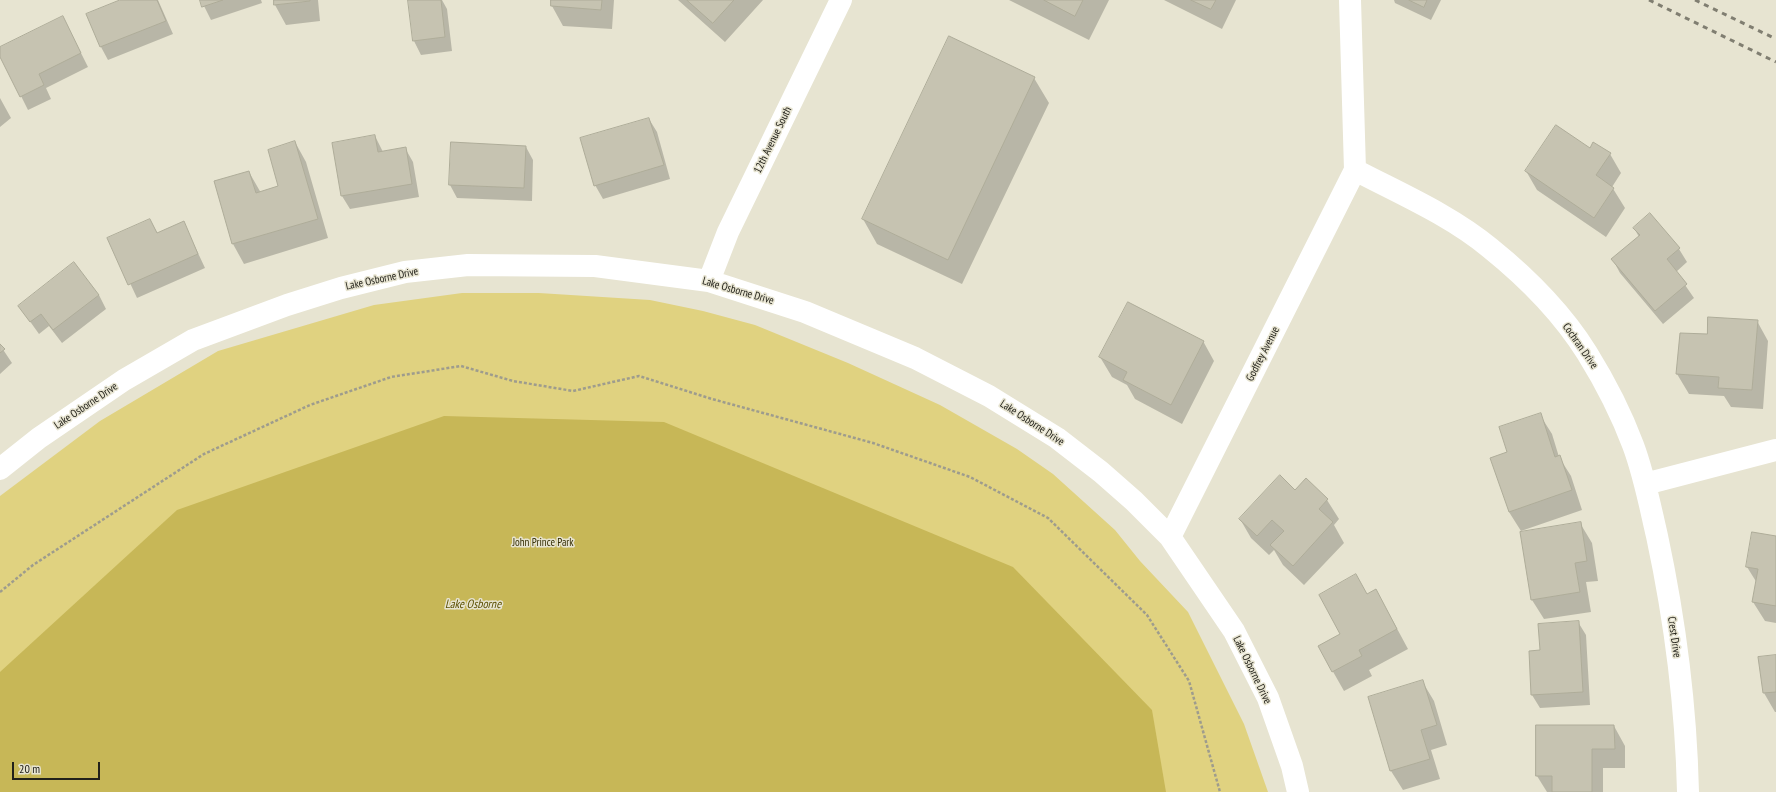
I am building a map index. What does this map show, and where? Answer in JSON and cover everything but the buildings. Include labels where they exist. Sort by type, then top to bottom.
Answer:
[{"type":"street","name":"12th Avenue South","points":[[709,281],[728,232],[841,0]]},
{"type":"street","points":[[1350,0],[1356,170]]},
{"type":"street","name":"Cochran Drive","points":[[1356,170],[1438,212],[1489,247],[1535,288],[1575,335],[1608,388],[1633,444],[1645,484]]},
{"type":"street","name":"Godfrey Avenue","points":[[1170,537],[1356,170]]},
{"type":"street","name":"Lake Osborne Drive","points":[[0,469],[40,438],[118,384],[193,340],[287,305],[341,288],[405,272],[468,265],[595,266],[709,281],[812,315],[915,358],[990,396],[1057,438],[1101,472],[1134,501],[1170,537],[1234,631],[1268,698],[1292,766],[1298,792]]},
{"type":"street","points":[[1645,484],[1776,450]]},
{"type":"street","name":"Crest Drive","points":[[1645,484],[1667,584],[1680,679],[1687,751],[1688,792]]},
{"type":"path","points":[[0,592],[33,565],[204,454],[310,404],[391,377],[461,366],[513,381],[573,391],[639,376],[712,399],[873,443],[970,477],[1048,518],[1147,615],[1189,681],[1220,792]]},
{"type":"green space","name":"Lake Osborne","points":[[462,293],[539,293],[650,300],[703,311],[755,325],[848,363],[940,405],[1017,449],[1053,474],[1115,530],[1140,561],[1188,612],[1244,724],[1268,792],[0,792],[0,496],[100,421],[218,351],[374,305]]},
{"type":"water","name":"Lake Osborne","points":[[444,416],[664,422],[1013,567],[1152,710],[1166,792],[0,792],[0,672],[177,510]]},
{"type":"railway","points":[[1649,0],[1776,62]]},
{"type":"railway","points":[[1695,0],[1776,39]]},
{"type":"park label","name":"John Prince Park","points":[[543,543]]}]
